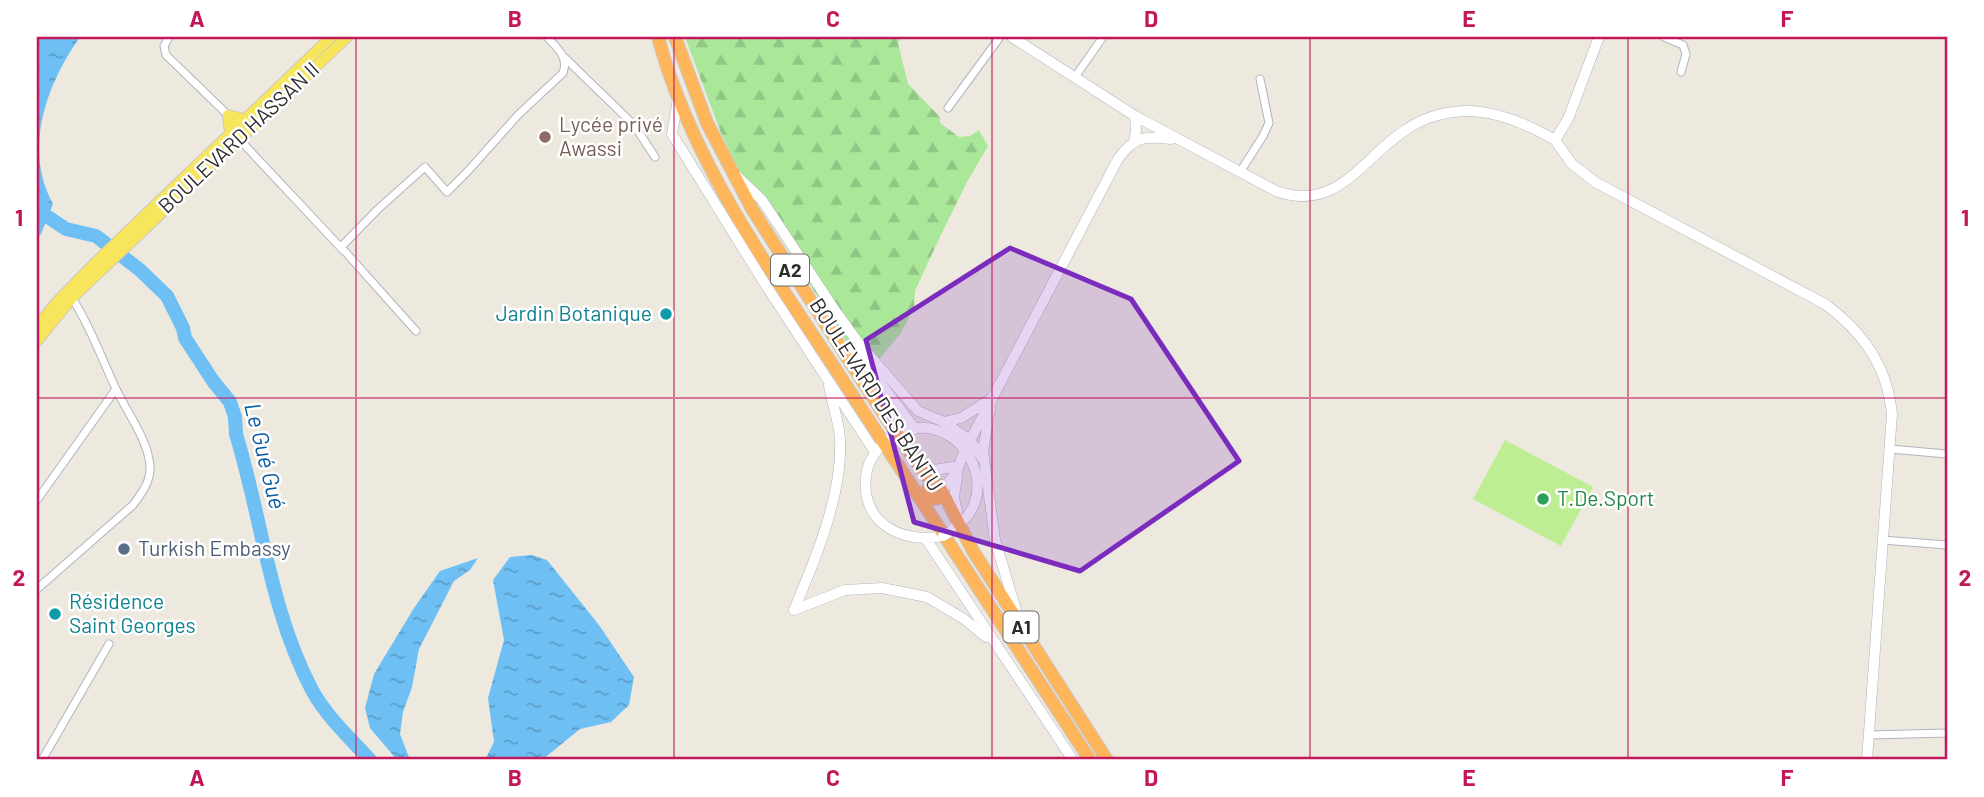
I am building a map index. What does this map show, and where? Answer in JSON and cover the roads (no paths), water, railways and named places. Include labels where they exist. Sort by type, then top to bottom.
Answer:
[{"type":"highway","points":[[652,37],[664,71],[673,85]]},
{"type":"highway","name":"BOULEVARD DES BANTU","points":[[658,37],[678,99],[724,193],[935,522],[951,531],[973,551],[1107,760]]},
{"type":"highway","name":"BOULEVARD DES BANTU","points":[[675,37],[704,114],[729,167],[767,234],[838,344],[886,442],[915,459],[926,475],[951,531],[1008,634],[1090,760]]},
{"type":"highway","points":[[886,442],[919,488],[933,492],[943,527],[1008,634]]},
{"type":"main road","name":"BOULEVARD HASSAN II","points":[[234,135],[244,119],[331,37]]},
{"type":"main road","name":"BOULEVARD HASSAN II","points":[[102,262],[234,135],[347,37]]},
{"type":"main road","points":[[1012,37],[1175,139],[1292,197],[1327,192],[1349,179],[1404,131],[1428,118],[1458,111],[1499,116],[1555,140],[1572,164],[1595,182],[1825,304],[1855,328],[1870,346],[1888,384],[1892,414],[1867,760]]},
{"type":"main road","points":[[1555,140],[1568,119],[1599,37]]},
{"type":"main road","points":[[678,99],[672,134],[827,378],[886,442]]},
{"type":"main road","points":[[228,115],[244,119]]},
{"type":"main road","points":[[228,115],[234,135]]},
{"type":"main road","points":[[1134,142],[1135,116]]},
{"type":"main road","points":[[933,492],[955,469],[1121,153],[1147,136],[1175,139]]},
{"type":"main road","points":[[729,167],[762,200],[857,341],[918,411],[944,422],[966,448],[971,458],[977,476],[977,495],[970,512],[951,531],[926,539],[908,538],[892,531],[878,519],[869,503],[867,468],[886,442],[915,429],[925,428],[943,432],[960,442],[966,448],[985,461]]},
{"type":"main road","points":[[37,341],[102,262]]},
{"type":"main road","points":[[37,327],[55,304],[102,262]]},
{"type":"main road","points":[[838,344],[864,360],[915,429]]},
{"type":"main road","points":[[827,378],[840,438],[835,491],[815,562],[794,610],[845,590],[882,588],[927,597],[964,619],[993,642]]},
{"type":"main road","points":[[944,422],[961,418],[991,399]]},
{"type":"main road","points":[[991,399],[983,451],[995,540],[1021,627]]},
{"type":"main road","points":[[915,459],[934,470],[955,469]]},
{"type":"main road","points":[[955,469],[955,504],[973,551]]},
{"type":"main road","points":[[926,539],[1073,760]]},
{"type":"street","points":[[169,37],[164,46],[166,55],[228,115]]},
{"type":"street","points":[[547,37],[634,125],[655,157]]},
{"type":"street","points":[[948,108],[1000,37]]},
{"type":"street","points":[[1075,78],[1102,37]]},
{"type":"street","points":[[1664,37],[1683,45],[1686,54],[1681,72]]},
{"type":"street","points":[[342,249],[378,209],[425,167],[447,192],[518,115],[561,76],[565,68],[564,57]]},
{"type":"street","points":[[1240,172],[1269,123],[1259,79]]},
{"type":"street","points":[[234,135],[416,331]]},
{"type":"street","points":[[37,589],[133,505],[147,484],[150,466],[92,335],[72,298]]},
{"type":"street","points":[[37,500],[116,389]]},
{"type":"street","points":[[1890,449],[1947,454]]},
{"type":"street","points":[[1882,540],[1947,545]]},
{"type":"street","points":[[42,760],[109,643]]},
{"type":"street","points":[[1869,735],[1947,733]]},
{"type":"water","points":[[37,37],[80,37],[57,76],[42,118],[40,161],[44,183],[53,204],[37,238]]},
{"type":"water","points":[[532,555],[547,560],[599,625],[634,677],[629,705],[611,722],[580,729],[542,760],[485,760],[494,742],[488,698],[504,640],[493,580],[510,557]]},
{"type":"water","points":[[478,558],[470,570],[454,581],[419,649],[400,734],[410,760],[397,760],[370,728],[365,708],[374,674],[440,571]]},
{"type":"waterway","name":"Le Gué Gué","points":[[48,217],[66,229],[96,236],[140,270],[167,296],[183,328],[185,338],[230,402],[276,597],[298,660],[324,709],[370,760]]},
{"type":"place","name":"Lycée privé Awassi","points":[[545,137]]},
{"type":"place","name":"Jardin Botanique","points":[[666,314]]},
{"type":"place","name":"T.De.Sport","points":[[1543,499]]},
{"type":"place","name":"Turkish Embassy","points":[[124,549]]},
{"type":"place","name":"Résidence Saint Georges","points":[[55,614]]}]
